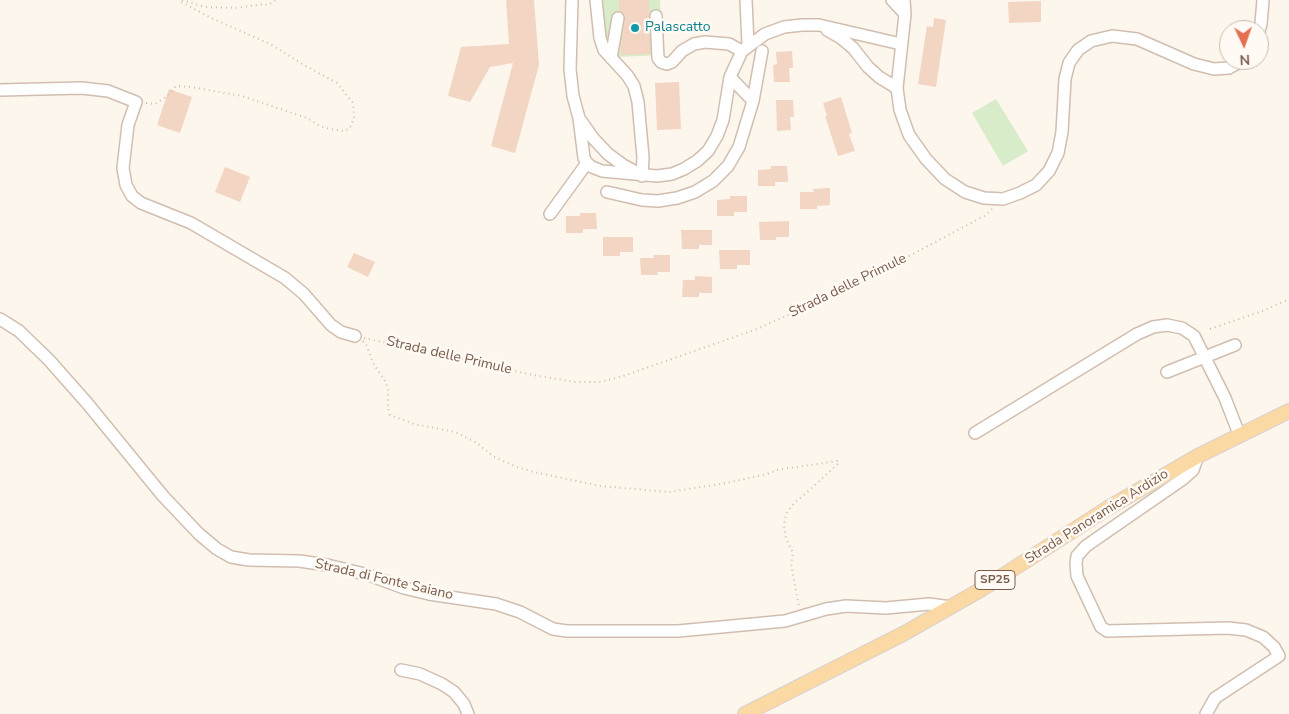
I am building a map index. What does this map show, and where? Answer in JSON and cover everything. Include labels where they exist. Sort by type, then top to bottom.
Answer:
[{"type":"main road","name":"Strada Panoramica Ardizio","points":[[745,714],[859,658],[951,607],[1108,508],[1239,434],[1289,411]]},
{"type":"street","points":[[550,214],[587,163],[573,96],[570,69],[572,0]]},
{"type":"street","points":[[596,0],[600,38],[604,50],[627,75],[634,86],[638,102],[642,176]]},
{"type":"street","points":[[587,163],[602,171],[642,176],[672,174],[684,170],[697,162],[708,151],[717,136],[723,120],[730,77],[745,48],[746,0]]},
{"type":"street","points":[[892,0],[905,14]]},
{"type":"street","points":[[904,0],[905,14],[897,88],[900,110],[909,135],[926,159],[945,179],[965,192],[984,198],[1003,199],[1020,193],[1036,184],[1049,171],[1058,153],[1062,132],[1065,79],[1070,63],[1078,50],[1092,41],[1112,36],[1137,39],[1194,64],[1214,70],[1219,69]]},
{"type":"street","points":[[1261,20],[1263,0]]},
{"type":"street","points":[[656,16],[658,58],[666,64],[672,62],[682,51],[694,44],[705,42],[729,44],[745,48]]},
{"type":"street","points":[[611,58],[618,18]]},
{"type":"street","points":[[745,48],[764,34],[784,27],[802,25],[819,25],[901,44]]},
{"type":"street","points":[[819,25],[841,38],[853,48],[868,67],[879,77],[897,88]]},
{"type":"street","points":[[607,192],[642,200],[658,201],[678,198],[712,181],[728,166],[739,147],[753,102],[762,51]]},
{"type":"street","points":[[730,77],[753,102]]},
{"type":"street","points":[[0,90],[82,88],[108,92],[136,102],[128,125],[123,168],[126,185],[132,196],[141,203],[191,223],[285,278],[304,294],[331,325],[341,332],[355,336]]},
{"type":"street","points":[[579,118],[593,138],[608,154],[642,176]]},
{"type":"street","name":"Strada di Fonte Saiano","points":[[0,319],[19,332],[49,360],[88,403],[163,496],[199,534],[217,549],[231,557],[249,560],[299,561],[327,565],[429,594],[496,604],[520,612],[553,629],[567,631],[678,630],[785,621],[826,608],[846,606],[886,608],[929,604],[951,607]]},
{"type":"street","points":[[975,433],[1136,334],[1153,327],[1167,325],[1182,328],[1194,336],[1239,434]]},
{"type":"street","points":[[1167,372],[1235,345]]},
{"type":"street","points":[[1198,456],[1193,470],[1183,479],[1086,546],[1078,556],[1076,564],[1077,576],[1101,627],[1107,631],[1228,628],[1246,630],[1263,637],[1274,648],[1279,656],[1215,698],[1206,714]]},
{"type":"street","points":[[401,670],[420,674],[442,684],[454,692],[464,704],[468,714]]},
{"type":"path","points":[[136,102],[154,104],[166,97],[176,86],[191,87],[242,96],[306,118],[325,128],[338,131],[345,130],[351,126],[354,117],[353,103],[337,83],[270,44],[207,16],[178,0]]},
{"type":"path","points":[[182,0],[205,7],[236,8],[268,5],[276,0]]},
{"type":"path","name":"Strada delle Primule","points":[[355,336],[533,376],[575,382],[601,382],[757,329],[853,286],[986,215],[1003,199]]},
{"type":"path","points":[[1210,329],[1265,310],[1289,299]]},
{"type":"path","points":[[355,336],[367,346],[373,363],[385,381],[389,394],[388,408],[390,416],[414,424],[455,432],[477,443],[494,457],[517,468],[600,486],[669,492],[726,484],[782,469],[837,461],[839,463],[794,502],[786,514],[784,525],[786,538],[793,553],[791,564],[797,602],[803,616]]},
{"type":"green space","points":[[602,0],[660,0],[663,55],[617,57],[610,49],[606,40]]},
{"type":"green space","points":[[996,99],[1028,151],[1003,166],[972,113]]},
{"type":"building","points":[[506,0],[534,0],[539,65],[515,153],[491,146],[513,63],[490,67],[470,102],[448,96],[461,47],[509,44]]},
{"type":"building","name":"Palascatto","points":[[619,0],[649,0],[650,54],[621,55],[625,19],[623,13],[619,11]]},
{"type":"building","points":[[1041,1],[1041,22],[1009,23],[1008,2]]},
{"type":"building","points":[[934,18],[946,20],[936,87],[918,84],[927,26],[933,27]]},
{"type":"building","points":[[792,51],[793,68],[789,68],[790,82],[774,82],[773,65],[777,64],[776,52]]},
{"type":"building","points":[[679,82],[681,129],[657,130],[655,83]]},
{"type":"building","points":[[169,89],[192,97],[180,133],[157,125]]},
{"type":"building","points":[[841,97],[852,133],[849,134],[855,151],[838,156],[825,116],[827,116],[823,103]]},
{"type":"building","points":[[776,100],[793,100],[794,117],[790,117],[791,130],[777,131]]},
{"type":"building","points":[[771,166],[787,166],[788,182],[775,182],[775,186],[758,186],[758,170],[771,169]]},
{"type":"building","points":[[225,167],[250,177],[240,202],[215,192]]},
{"type":"building","points":[[830,188],[830,205],[817,206],[817,209],[800,209],[800,192],[814,192],[813,189]]},
{"type":"building","points":[[730,196],[747,196],[747,212],[734,212],[734,216],[717,216],[717,200],[730,199]]},
{"type":"building","points":[[580,213],[596,213],[597,229],[583,229],[583,233],[566,233],[566,216],[580,216]]},
{"type":"building","points":[[789,221],[789,237],[776,237],[776,240],[760,240],[759,222]]},
{"type":"building","points":[[681,230],[712,230],[712,245],[699,245],[699,249],[682,249]]},
{"type":"building","points":[[603,237],[633,237],[633,252],[620,252],[620,256],[603,256]]},
{"type":"building","points":[[719,250],[750,250],[750,265],[737,265],[737,269],[720,269]]},
{"type":"building","points":[[354,253],[375,262],[368,277],[347,267]]},
{"type":"building","points":[[653,255],[670,255],[670,272],[657,272],[658,275],[641,275],[640,258],[654,258]]},
{"type":"building","points":[[695,276],[712,277],[712,293],[699,293],[699,297],[682,297],[683,280],[695,280]]},
{"type":"place","name":"Palascatto","points":[[635,28]]}]
